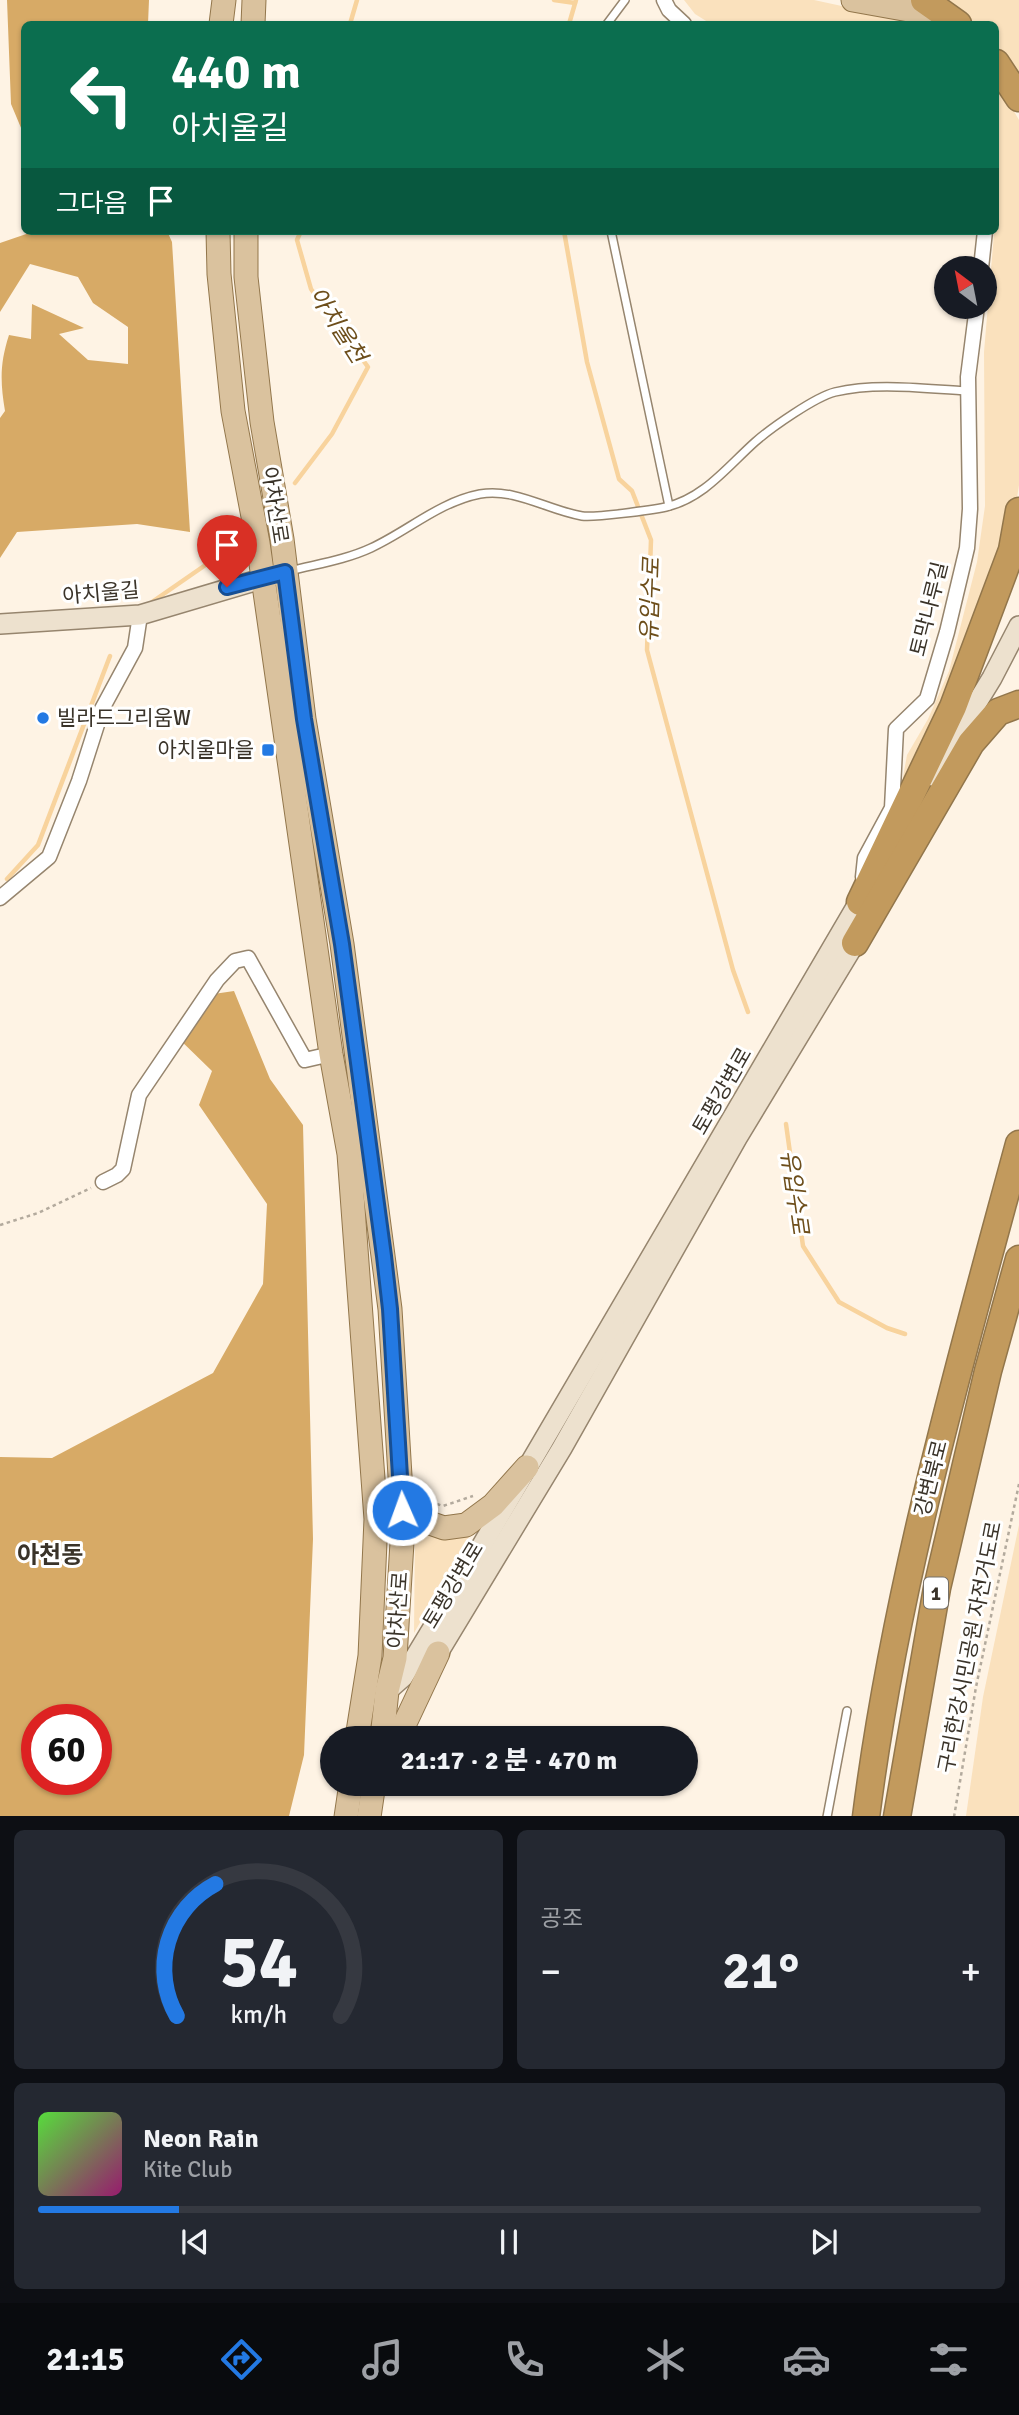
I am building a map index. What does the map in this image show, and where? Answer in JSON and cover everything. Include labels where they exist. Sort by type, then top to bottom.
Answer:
[{"type":"highway","points":[[924,0],[952,21]]},
{"type":"highway","points":[[999,68],[1019,98]]},
{"type":"highway","points":[[860,902],[953,707],[1012,550],[1019,511]]},
{"type":"highway","points":[[855,943],[971,743],[998,712],[1019,704]]},
{"type":"highway","name":"강변북로","points":[[866,1816],[872,1765],[906,1581],[950,1398],[1019,1144]]},
{"type":"highway","name":"강변북로","points":[[897,1816],[937,1588],[985,1383],[1019,1259]]},
{"type":"main road","points":[[221,21],[224,0]]},
{"type":"main road","points":[[253,21],[254,0]]},
{"type":"main road","points":[[853,0],[920,12],[947,21]]},
{"type":"main road","name":"아차산로","points":[[218,235],[219,274],[233,411],[263,578],[331,1054],[349,1154],[376,1507],[370,1656],[380,1726]]},
{"type":"main road","name":"아차산로","points":[[246,235],[246,277],[261,422],[285,572],[304,719],[342,944],[390,1309],[402,1493],[400,1589],[395,1658],[376,1690],[362,1726]]},
{"type":"main road","points":[[402,1493],[424,1521],[444,1528],[466,1525],[493,1505],[527,1467]]},
{"type":"main road","points":[[404,1726],[438,1653]]},
{"type":"main road","points":[[346,1816],[349,1796]]},
{"type":"main road","points":[[369,1816],[372,1796]]},
{"type":"street","points":[[664,0],[669,10],[681,21]]},
{"type":"street","points":[[982,256],[985,235]]},
{"type":"street","name":"토막나루길","points":[[860,902],[866,858],[892,808],[896,729],[927,699],[947,632],[967,548],[970,509],[969,391],[975,319]]},
{"type":"street","name":"아치울길","points":[[0,624],[140,615],[285,572]]},
{"type":"street","points":[[0,898],[49,857],[79,781],[102,709],[135,649],[140,615]]},
{"type":"street","name":"토평강변로","points":[[376,1690],[403,1676],[454,1593],[992,678],[1019,626]]},
{"type":"street","points":[[855,943],[860,902]]},
{"type":"street","name":"토평강변로","points":[[376,1690],[409,1686],[438,1653],[562,1448],[737,1138],[855,943]]},
{"type":"street","points":[[103,1182],[123,1169],[139,1095],[217,979],[235,961],[248,958],[305,1060],[331,1054]]},
{"type":"lane","points":[[609,21],[625,0]]},
{"type":"lane","points":[[612,235],[666,507]]},
{"type":"lane","points":[[285,572],[371,548],[453,501],[482,494],[517,495],[550,509],[585,517],[666,507],[705,489],[732,466],[755,441],[795,413],[834,392],[889,387],[969,391]]},
{"type":"lane","points":[[827,1816],[847,1711]]},
{"type":"path","points":[[0,1225],[38,1213],[103,1182]]},
{"type":"path","name":"구리한강시민공원 자전거도로","points":[[954,1816],[976,1687],[1019,1484]]},
{"type":"shaded area","points":[[7,0],[149,0],[148,21],[21,21],[21,128],[11,104]]},
{"type":"shaded area","points":[[684,0],[814,0],[911,21],[706,21],[695,14]]},
{"type":"shaded area","points":[[935,0],[1019,0],[1019,77],[999,50],[999,21],[967,21]]},
{"type":"shaded area","points":[[999,85],[1019,120],[1019,485],[1005,557],[897,810],[907,755],[928,719],[949,671],[977,562],[985,506],[984,352],[987,319],[998,318],[998,256],[992,256],[994,235],[999,235]]},
{"type":"shaded area","points":[[23,235],[169,235],[172,242],[190,532],[137,524],[17,532],[0,558],[0,418],[5,411],[2,372],[9,335],[31,339],[32,304],[84,328],[59,334],[88,360],[128,364],[128,327],[93,303],[78,277],[30,264],[0,312],[0,243]]},
{"type":"shaded area","points":[[234,991],[270,1079],[303,1125],[313,1539],[304,1755],[289,1816],[0,1816],[0,1457],[52,1458],[213,1373],[263,1284],[267,1204],[199,1105],[212,1071],[174,1034],[207,995]]},
{"type":"shaded area","points":[[1019,1525],[1019,1816],[966,1816],[983,1697]]},
{"type":"shaded area","points":[[415,1531],[434,1536],[472,1532],[414,1633]]},
{"type":"waterway","name":"아치울천","points":[[351,21],[357,0]]},
{"type":"waterway","name":"아치울천","points":[[554,0],[575,3]]},
{"type":"waterway","name":"유입수로","points":[[570,21],[576,0]]},
{"type":"waterway","name":"아치울천","points":[[295,483],[332,434],[368,367],[311,289],[297,240],[299,235]]},
{"type":"waterway","name":"유입수로","points":[[565,235],[587,362],[619,479],[632,491],[651,540],[647,650],[733,970],[748,1012]]},
{"type":"waterway","name":"아치울천","points":[[152,602],[204,566],[224,543]]},
{"type":"waterway","name":"아치울천","points":[[7,879],[38,845],[110,656]]},
{"type":"waterway","name":"유입수로","points":[[786,1124],[803,1246],[839,1302],[887,1328],[905,1334]]},
{"type":"place","name":"빌라드그리움W","points":[[43,718]]},
{"type":"place","name":"아치울마을","points":[[268,750]]},
{"type":"district","name":"아천동","points":[[50,1555]]},
{"type":"route","points":[[227,587],[285,572],[304,719],[342,944],[384,1256],[400,1444],[402,1510]]}]
